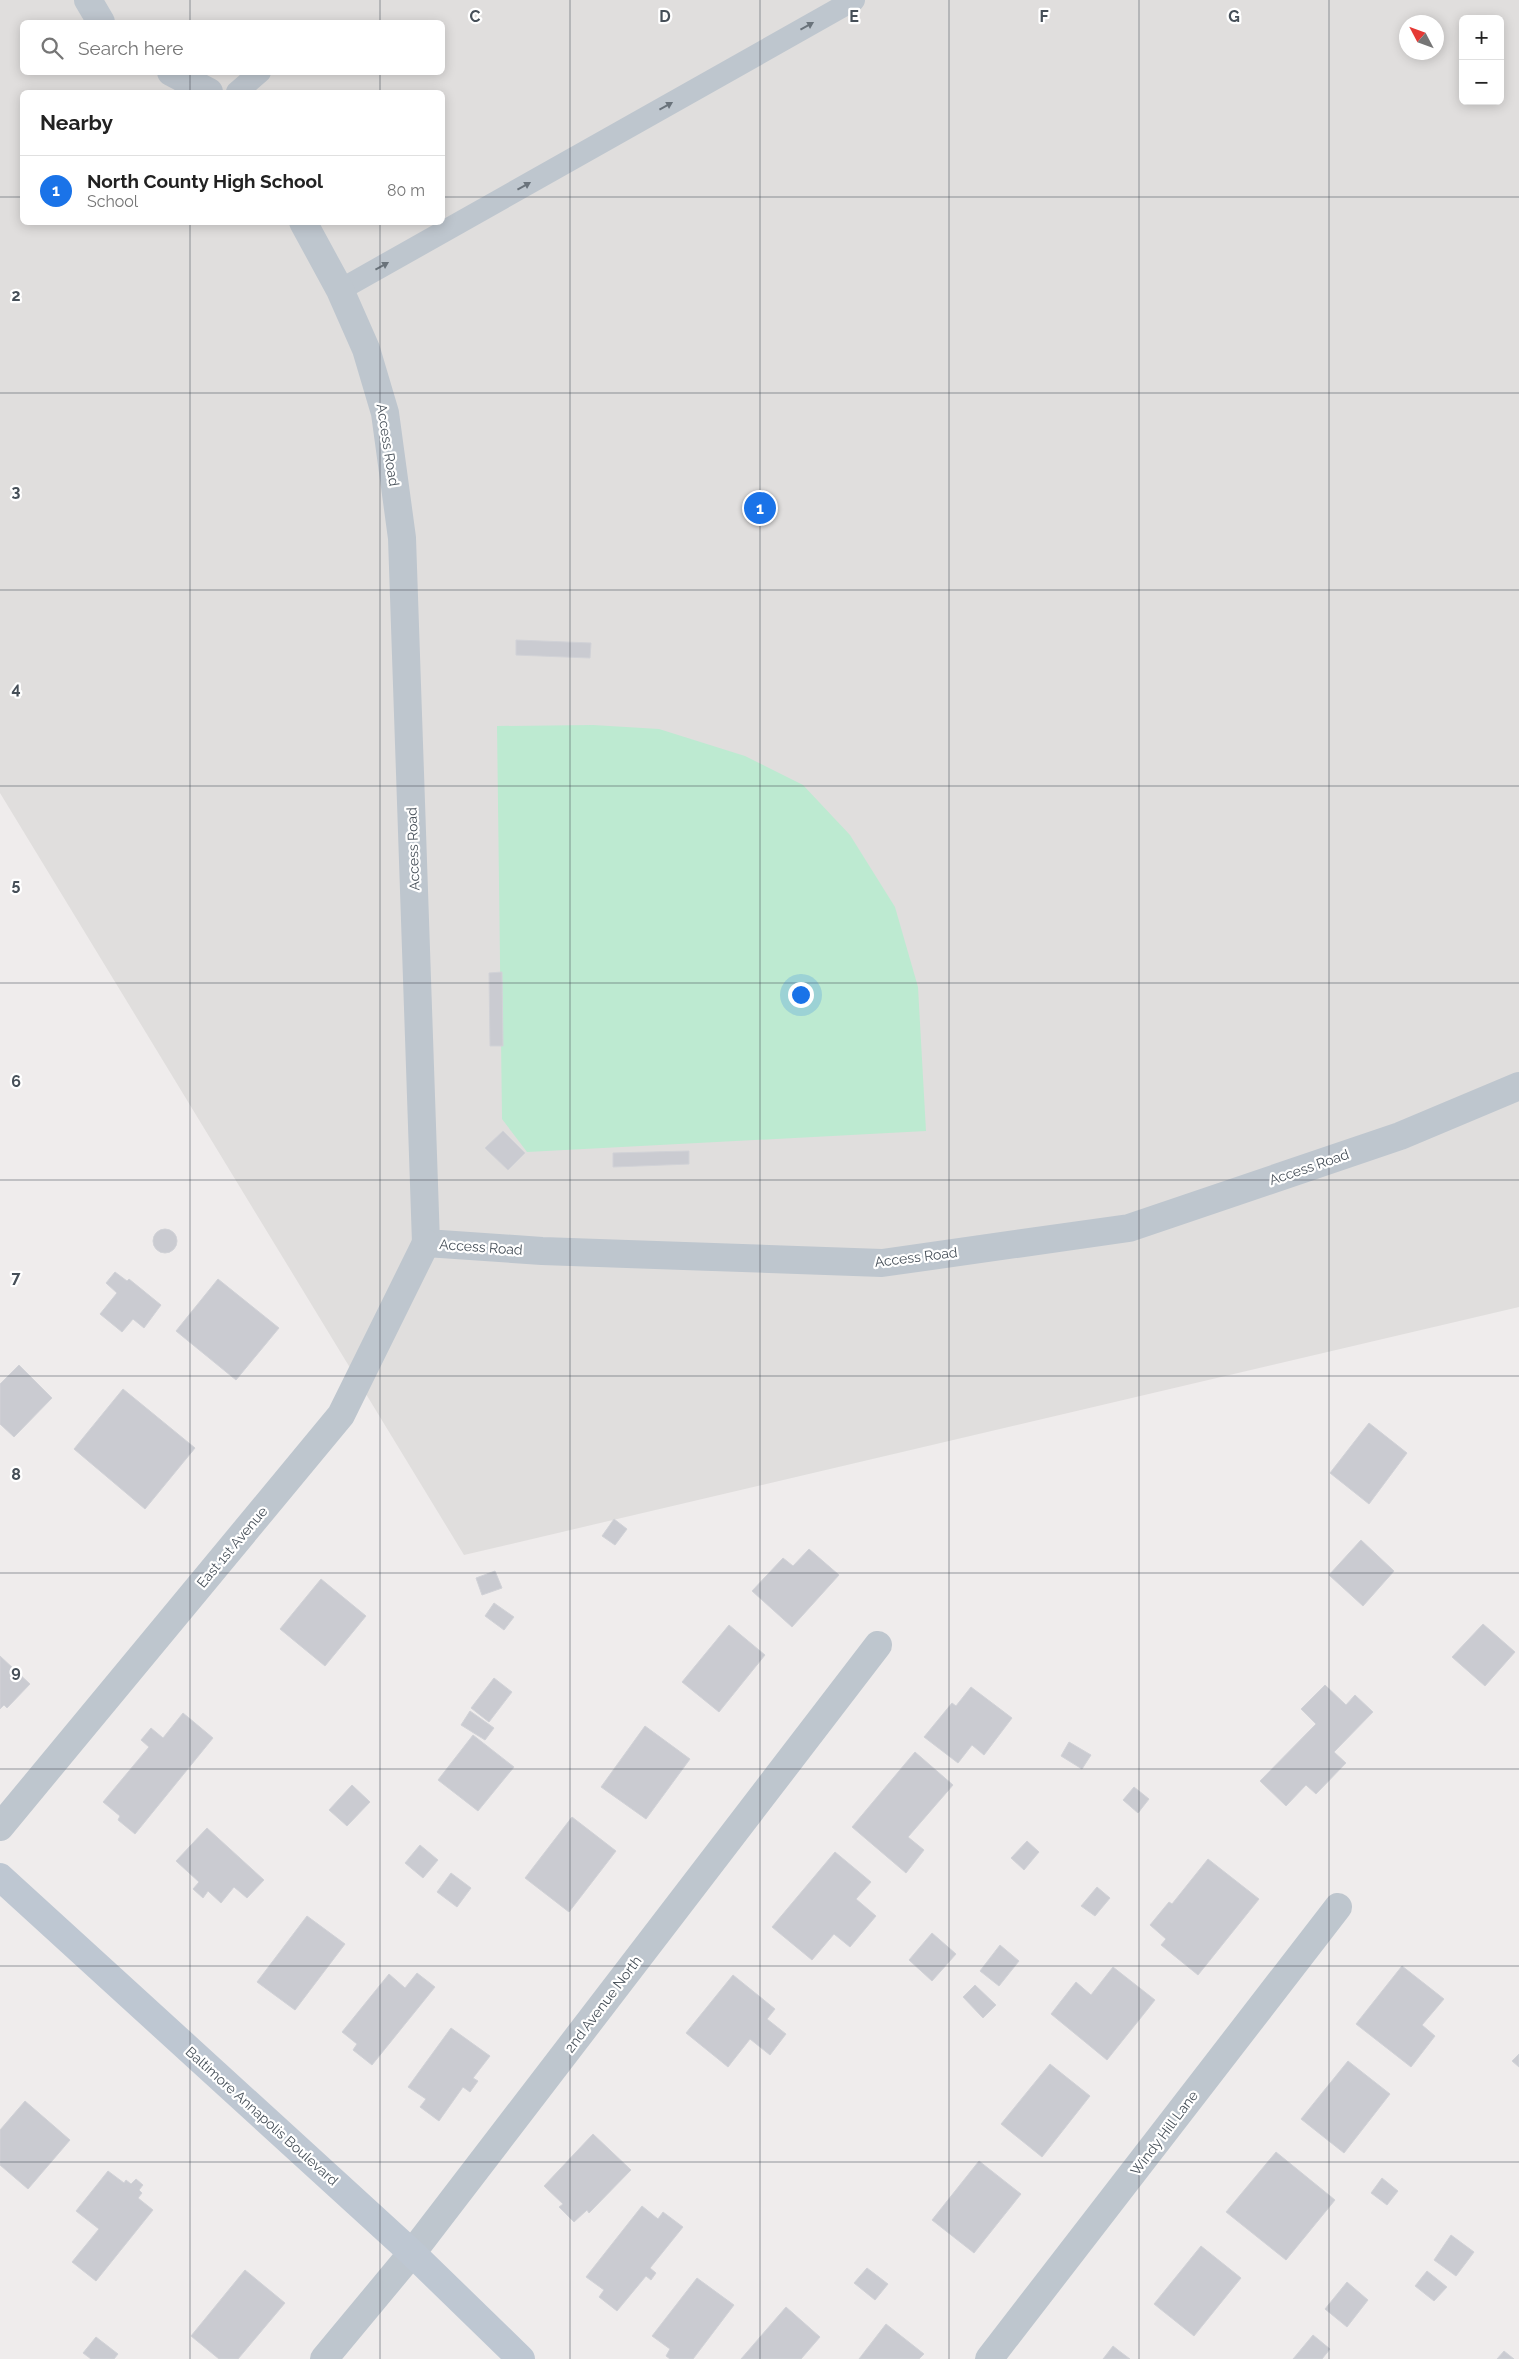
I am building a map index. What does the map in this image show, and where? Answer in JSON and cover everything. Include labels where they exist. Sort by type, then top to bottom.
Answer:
[{"type":"main road","name":"Baltimore Annapolis Boulevard","points":[[0,1877],[412,2253],[521,2359]]},
{"type":"street","points":[[88,0],[100,20]]},
{"type":"street","points":[[177,75],[205,90]]},
{"type":"street","name":"Access Road","points":[[305,225],[340,290],[366,349],[385,413],[402,538],[426,1243],[542,1251],[882,1263],[1129,1228],[1400,1136],[1519,1086]]},
{"type":"street","name":"East 1st Avenue","points":[[0,1827],[341,1415],[426,1243]]},
{"type":"street","name":"2nd Avenue North","points":[[324,2359],[412,2253],[878,1645]]},
{"type":"street","name":"Windy Hill Lane","points":[[989,2359],[1338,1906]]},
{"type":"lane","points":[[340,290],[854,0]]},
{"type":"lane","points":[[240,90],[257,75]]},
{"type":"shaded area","points":[[0,0],[1519,0],[1519,1307],[464,1555],[0,793]]},
{"type":"green space","points":[[593,725],[659,729],[745,756],[803,785],[850,835],[895,907],[918,987],[926,1131],[527,1152],[502,1119],[497,726]]},
{"type":"building","points":[[516,640],[591,643],[590,658],[516,655]]},
{"type":"building","points":[[502,972],[503,1046],[490,1046],[489,973]]},
{"type":"building","points":[[503,1131],[525,1153],[508,1170],[485,1148]]},
{"type":"building","points":[[689,1151],[689,1164],[613,1167],[613,1153]]},
{"type":"building","points":[[165,1229],[173,1233],[177,1241],[173,1249],[165,1253],[157,1249],[153,1241],[157,1233]]},
{"type":"building","points":[[115,1272],[127,1281],[129,1279],[161,1305],[144,1328],[133,1319],[122,1332],[100,1314],[117,1293],[106,1283]]},
{"type":"building","points":[[218,1279],[279,1328],[236,1380],[176,1331]]},
{"type":"building","points":[[19,1365],[52,1398],[14,1437],[0,1424],[0,1384]]},
{"type":"building","points":[[123,1389],[195,1448],[145,1509],[74,1449]]},
{"type":"building","points":[[1369,1423],[1407,1453],[1369,1504],[1330,1473]]},
{"type":"building","points":[[614,1519],[627,1529],[615,1545],[602,1536]]},
{"type":"building","points":[[1361,1540],[1394,1571],[1363,1606],[1329,1575]]},
{"type":"building","points":[[809,1549],[839,1575],[792,1627],[752,1591],[783,1558],[793,1566]]},
{"type":"building","points":[[495,1571],[502,1588],[482,1595],[476,1578]]},
{"type":"building","points":[[321,1579],[366,1616],[325,1666],[280,1629]]},
{"type":"building","points":[[494,1603],[514,1617],[504,1630],[485,1616]]},
{"type":"building","points":[[1483,1624],[1515,1652],[1485,1686],[1452,1657]]},
{"type":"building","points":[[729,1625],[765,1655],[719,1712],[682,1682]]},
{"type":"building","points":[[0,1656],[30,1684],[7,1708],[4,1705],[0,1709]]},
{"type":"building","points":[[494,1678],[512,1692],[489,1722],[471,1708]]},
{"type":"building","points":[[1325,1685],[1346,1705],[1355,1695],[1373,1712],[1334,1752],[1346,1763],[1316,1794],[1306,1785],[1286,1806],[1260,1781],[1316,1724],[1301,1709]]},
{"type":"building","points":[[971,1687],[1012,1718],[984,1755],[972,1745],[958,1763],[924,1737],[952,1703],[956,1706]]},
{"type":"building","points":[[470,1711],[494,1728],[485,1740],[461,1725]]},
{"type":"building","points":[[183,1713],[213,1738],[135,1834],[118,1820],[120,1816],[103,1802],[149,1747],[141,1740],[151,1728],[163,1738]]},
{"type":"building","points":[[645,1726],[690,1759],[646,1819],[601,1787]]},
{"type":"building","points":[[473,1735],[514,1767],[478,1811],[438,1780]]},
{"type":"building","points":[[1069,1742],[1091,1755],[1082,1769],[1061,1756]]},
{"type":"building","points":[[915,1752],[953,1785],[908,1837],[924,1850],[906,1873],[852,1827]]},
{"type":"building","points":[[352,1785],[370,1802],[347,1826],[329,1810]]},
{"type":"building","points":[[1134,1787],[1149,1799],[1138,1813],[1123,1800]]},
{"type":"building","points":[[572,1817],[616,1851],[569,1912],[525,1878]]},
{"type":"building","points":[[207,1828],[264,1880],[247,1898],[234,1887],[221,1903],[208,1891],[203,1898],[193,1889],[199,1882],[176,1861]]},
{"type":"building","points":[[1027,1841],[1039,1852],[1024,1870],[1011,1858]]},
{"type":"building","points":[[420,1845],[438,1860],[423,1878],[405,1863]]},
{"type":"building","points":[[835,1852],[871,1882],[856,1899],[876,1916],[850,1947],[834,1934],[812,1960],[772,1927]]},
{"type":"building","points":[[1208,1859],[1259,1899],[1198,1975],[1161,1945],[1166,1939],[1150,1925],[1169,1902],[1172,1904]]},
{"type":"building","points":[[451,1873],[471,1888],[457,1907],[437,1892]]},
{"type":"building","points":[[1097,1887],[1110,1898],[1095,1916],[1081,1906]]},
{"type":"building","points":[[307,1916],[345,1944],[295,2010],[257,1982]]},
{"type":"building","points":[[932,1933],[956,1954],[932,1981],[909,1960]]},
{"type":"building","points":[[1000,1945],[1019,1961],[999,1986],[980,1971]]},
{"type":"building","points":[[1402,1966],[1444,1999],[1422,2025],[1435,2036],[1411,2067],[1356,2024]]},
{"type":"building","points":[[1113,1967],[1155,2000],[1107,2060],[1051,2014],[1076,1982],[1091,1995]]},
{"type":"building","points":[[417,1973],[435,1987],[372,2065],[353,2050],[357,2044],[342,2032],[389,1974],[405,1988]]},
{"type":"building","points":[[733,1975],[775,2009],[767,2019],[786,2034],[770,2055],[750,2039],[728,2067],[686,2033]]},
{"type":"building","points":[[975,1985],[996,2005],[983,2018],[963,1997]]},
{"type":"building","points":[[451,2028],[490,2056],[473,2078],[478,2081],[470,2092],[463,2087],[439,2121],[420,2107],[426,2099],[408,2087]]},
{"type":"building","points":[[1519,2054],[1519,2067],[1512,2061]]},
{"type":"building","points":[[1348,2061],[1390,2094],[1344,2153],[1301,2119]]},
{"type":"building","points":[[1050,2064],[1090,2096],[1042,2157],[1001,2124]]},
{"type":"building","points":[[25,2101],[70,2140],[28,2189],[0,2165],[0,2130]]},
{"type":"building","points":[[593,2134],[631,2170],[589,2213],[587,2210],[574,2222],[559,2207],[563,2204],[544,2186]]},
{"type":"building","points":[[1276,2152],[1335,2200],[1286,2260],[1226,2212]]},
{"type":"building","points":[[979,2161],[1021,2194],[974,2253],[932,2220]]},
{"type":"building","points":[[108,2171],[124,2183],[126,2180],[131,2184],[136,2179],[143,2185],[139,2190],[142,2193],[138,2198],[153,2210],[96,2281],[72,2262],[99,2229],[76,2211]]},
{"type":"building","points":[[1382,2178],[1398,2191],[1387,2205],[1371,2193]]},
{"type":"building","points":[[642,2206],[658,2219],[663,2212],[683,2227],[650,2268],[656,2273],[651,2280],[646,2276],[617,2311],[599,2297],[604,2290],[586,2277]]},
{"type":"building","points":[[1451,2235],[1474,2252],[1456,2276],[1434,2260]]},
{"type":"building","points":[[1201,2246],[1241,2278],[1194,2336],[1154,2304]]},
{"type":"building","points":[[867,2268],[888,2284],[875,2300],[854,2283]]},
{"type":"building","points":[[245,2270],[285,2303],[238,2359],[219,2359],[191,2336]]},
{"type":"building","points":[[1427,2271],[1447,2287],[1434,2301],[1415,2286]]},
{"type":"building","points":[[697,2278],[734,2305],[693,2359],[670,2359],[666,2356],[670,2349],[652,2336]]},
{"type":"building","points":[[1347,2282],[1368,2300],[1347,2327],[1325,2309]]},
{"type":"building","points":[[786,2307],[820,2337],[801,2359],[741,2359]]},
{"type":"building","points":[[886,2324],[924,2354],[919,2359],[859,2359]]},
{"type":"building","points":[[1313,2335],[1330,2349],[1322,2359],[1293,2359]]},
{"type":"building","points":[[96,2337],[118,2354],[114,2359],[91,2359],[83,2353]]},
{"type":"building","points":[[1113,2346],[1118,2350],[1130,2359],[1103,2359]]},
{"type":"building","points":[[1504,2351],[1514,2359],[1497,2359]]},
{"type":"place","name":"North County High School","points":[[760,508]]}]
